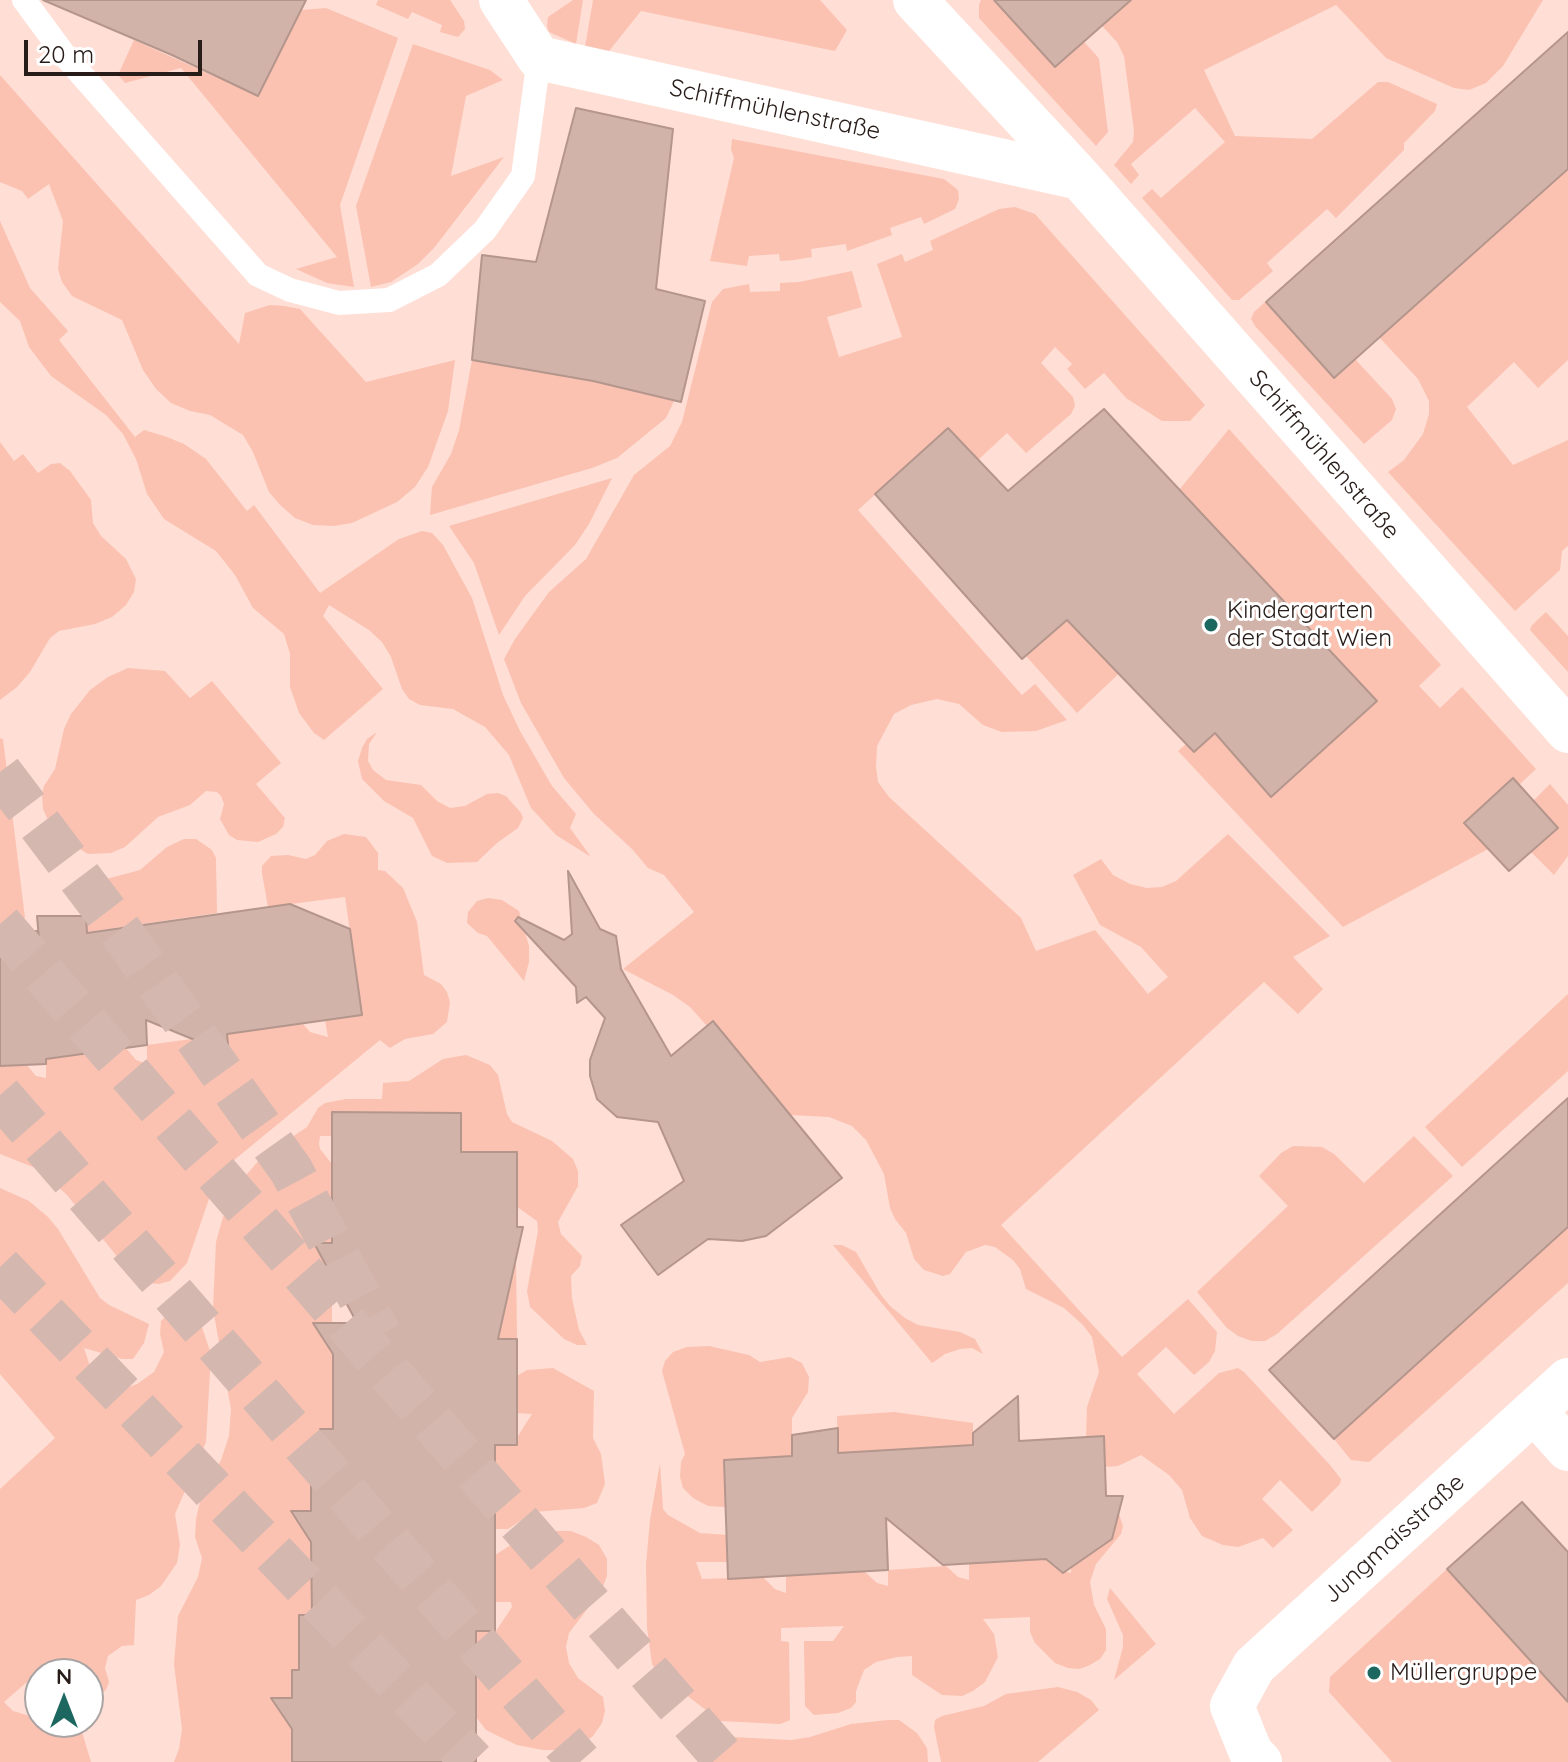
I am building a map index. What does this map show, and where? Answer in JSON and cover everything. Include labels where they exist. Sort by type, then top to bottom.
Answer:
[{"type":"street","points":[[501,0],[539,58]]},
{"type":"street","name":"Schiffmühlenstraße","points":[[915,0],[1080,178],[1568,731]]},
{"type":"street","name":"Schiffmühlenstraße","points":[[539,58],[1080,178]]},
{"type":"street","name":"Jungmaisstraße","points":[[1260,1762],[1251,1753],[1236,1697],[1254,1666],[1568,1380]]},
{"type":"street","points":[[1534,1411],[1568,1449]]},
{"type":"lane","points":[[24,0],[66,57],[258,275],[290,290],[339,303],[389,300],[438,275],[485,230],[523,176],[539,58]]},
{"type":"shaded area","points":[[378,0],[450,0],[464,21],[465,29],[458,37],[440,32],[442,25],[412,12],[408,19],[376,5]]},
{"type":"shaded area","points":[[573,0],[583,0],[576,44],[549,32],[547,26],[548,17]]},
{"type":"shaded area","points":[[593,0],[820,0],[847,30],[835,51],[641,11],[609,51],[585,47]]},
{"type":"shaded area","points":[[981,0],[994,0],[1055,67],[1084,42],[1096,55],[1108,132],[1096,146],[979,18]]},
{"type":"shaded area","points":[[1130,0],[1543,0],[1503,66],[1486,83],[1469,90],[1454,88],[1386,58],[1336,5],[1204,70],[1235,136],[1312,139],[1378,82],[1388,82],[1437,104],[1435,111],[1404,143],[1404,150],[1336,218],[1327,209],[1267,263],[1273,271],[1239,300],[1232,300],[1142,198],[1152,189],[1161,198],[1225,142],[1195,108],[1131,164],[1139,175],[1131,184],[1114,165],[1133,142],[1134,131],[1124,56],[1117,42],[1102,26]]},
{"type":"shaded area","points":[[326,8],[398,38],[340,205],[354,287],[327,283],[296,269],[337,257],[181,68],[125,83],[118,75],[134,40],[258,96],[301,10]]},
{"type":"shaded area","points":[[413,44],[490,70],[503,80],[466,96],[451,176],[504,157],[434,248],[418,264],[391,282],[371,287],[356,206]]},
{"type":"shaded area","points":[[0,75],[239,344],[245,313],[270,305],[284,306],[300,309],[366,382],[455,360],[448,411],[428,467],[415,487],[397,502],[352,523],[313,525],[295,518],[269,492],[243,435],[210,415],[171,403],[156,389],[143,370],[122,320],[72,296],[62,282],[58,269],[63,221],[49,184],[28,199],[22,191],[0,182]]},
{"type":"shaded area","points":[[732,139],[944,179],[958,190],[959,199],[955,209],[924,224],[921,217],[890,228],[892,235],[847,251],[846,244],[811,249],[812,257],[794,260],[780,261],[779,254],[749,256],[747,266],[710,261],[734,158]]},
{"type":"shaded area","points":[[1568,169],[1568,360],[1538,388],[1514,362],[1467,407],[1513,465],[1568,440],[1568,546],[1562,551],[1560,570],[1515,611],[1388,472],[1404,460],[1423,434],[1429,401],[1418,379],[1379,337]]},
{"type":"shaded area","points":[[1015,207],[1035,214],[1205,405],[1190,421],[1162,421],[1126,398],[1104,373],[1085,389],[1067,369],[1072,364],[1055,347],[1041,363],[1073,397],[1075,406],[1071,414],[1026,453],[1007,433],[978,460],[948,429],[858,510],[1022,695],[1035,684],[1067,720],[1036,731],[1002,732],[983,725],[959,704],[937,699],[911,705],[894,714],[877,746],[878,782],[889,797],[1021,918],[1036,951],[1095,930],[1148,994],[1168,977],[1141,947],[1100,925],[1073,875],[1101,859],[1113,875],[1130,884],[1162,887],[1176,881],[1228,834],[1330,936],[1293,957],[1323,989],[1298,1014],[1264,982],[1001,1225],[1122,1357],[1188,1299],[1217,1332],[1215,1351],[1209,1362],[1194,1375],[1166,1347],[1137,1374],[1174,1414],[1219,1373],[1238,1368],[1330,1465],[1341,1479],[1340,1484],[1312,1512],[1280,1480],[1262,1499],[1293,1530],[1273,1548],[1263,1538],[1238,1547],[1223,1545],[1202,1536],[1190,1518],[1182,1490],[1169,1475],[1141,1455],[1118,1466],[1105,1467],[1104,1436],[1086,1437],[1087,1407],[1099,1372],[1092,1337],[1083,1325],[1064,1308],[1026,1289],[1020,1269],[995,1247],[985,1245],[966,1252],[950,1274],[943,1276],[924,1270],[914,1259],[906,1233],[890,1208],[884,1174],[866,1140],[852,1126],[829,1117],[790,1115],[713,1021],[707,1026],[690,1007],[673,995],[623,969],[694,912],[664,875],[648,868],[594,814],[564,778],[521,703],[504,659],[549,592],[586,559],[634,475],[670,446],[682,422],[712,302],[723,289],[749,284],[750,292],[780,291],[780,283],[852,271],[862,307],[827,317],[839,357],[902,337],[877,264],[902,254],[905,262],[933,250],[930,241],[999,209]]},
{"type":"shaded area","points":[[0,221],[30,288],[68,331],[59,340],[135,437],[144,430],[167,437],[206,459],[247,511],[254,505],[320,593],[399,539],[422,531],[432,533],[443,545],[472,598],[503,695],[520,731],[552,786],[576,814],[570,828],[591,857],[556,835],[531,808],[509,755],[485,727],[453,709],[420,705],[409,699],[382,642],[329,605],[323,616],[383,689],[324,740],[314,733],[299,713],[290,687],[290,654],[284,634],[253,608],[235,575],[216,551],[164,519],[147,494],[136,459],[123,434],[106,415],[51,376],[29,347],[20,321],[0,302]]},
{"type":"shaded area","points":[[1265,302],[1333,378],[1355,359],[1392,399],[1396,409],[1392,420],[1364,444],[1255,326],[1251,319]]},
{"type":"shaded area","points":[[472,360],[593,381],[674,401],[666,418],[617,458],[430,515],[432,487],[451,454],[459,430]]},
{"type":"shaded area","points":[[1229,429],[1441,665],[1419,686],[1440,708],[1462,687],[1536,769],[1519,785],[1465,823],[1488,849],[1343,927],[1178,751],[1186,744],[1215,733],[1272,797],[1376,701],[1179,490]]},
{"type":"shaded area","points":[[0,442],[14,461],[23,454],[38,473],[51,464],[60,463],[70,471],[91,500],[93,523],[101,536],[126,559],[136,579],[134,592],[126,605],[112,617],[95,624],[59,631],[50,638],[30,672],[0,700]]},
{"type":"shaded area","points":[[612,478],[575,545],[525,596],[499,635],[474,563],[449,526]]},
{"type":"shaded area","points":[[1094,597],[1142,652],[1077,713],[1026,656]]},
{"type":"shaded area","points":[[1546,612],[1568,636],[1568,672],[1530,630]]},
{"type":"shaded area","points":[[128,668],[165,671],[190,698],[212,681],[281,763],[256,784],[285,818],[283,827],[276,834],[258,842],[237,840],[229,835],[220,819],[224,804],[221,796],[217,792],[206,791],[190,805],[158,817],[125,847],[111,853],[88,854],[54,833],[43,809],[42,794],[55,769],[64,729],[71,714],[90,690]]},
{"type":"shaded area","points":[[377,732],[369,744],[368,761],[373,770],[386,780],[421,785],[437,801],[450,808],[465,806],[487,794],[498,793],[506,796],[521,813],[523,818],[518,828],[477,862],[447,863],[432,856],[413,818],[384,801],[362,779],[358,761],[362,748],[367,739]]},
{"type":"shaded area","points":[[0,738],[3,739],[25,918],[14,919],[17,942],[0,943]]},
{"type":"shaded area","points":[[1550,784],[1568,805],[1568,856],[1554,875],[1531,852],[1533,801]]},
{"type":"shaded area","points":[[344,834],[366,837],[378,853],[378,870],[385,871],[403,888],[417,922],[424,975],[441,984],[447,992],[450,1002],[447,1022],[433,1034],[405,1039],[390,1048],[380,1040],[233,1161],[210,1196],[187,1263],[170,1281],[159,1284],[138,1282],[67,1195],[38,1169],[0,1154],[0,1066],[26,1064],[36,1076],[46,1078],[46,1059],[125,1047],[136,1060],[147,1064],[147,1045],[303,1024],[310,1032],[328,1037],[325,1020],[362,1015],[345,897],[268,907],[262,873],[262,866],[271,856],[288,855],[306,859],[315,855],[327,841]]},
{"type":"shaded area","points":[[184,839],[196,839],[212,850],[216,858],[217,913],[87,932],[86,916],[80,910],[79,903],[83,888],[140,870],[167,847]]},
{"type":"shaded area","points":[[488,898],[502,900],[519,911],[529,946],[524,981],[487,936],[467,923],[468,912],[477,901]]},
{"type":"shaded area","points":[[1568,994],[1568,1071],[1462,1167],[1425,1127]]},
{"type":"shaded area","points":[[466,1055],[490,1065],[498,1075],[507,1114],[512,1122],[552,1141],[573,1159],[578,1171],[578,1186],[558,1222],[561,1234],[582,1256],[580,1266],[571,1276],[572,1298],[579,1330],[587,1345],[577,1345],[564,1339],[530,1307],[527,1291],[538,1231],[537,1221],[461,1167],[461,1113],[332,1112],[332,1136],[320,1136],[319,1144],[332,1164],[332,1323],[320,1331],[333,1350],[333,1429],[320,1429],[320,1437],[333,1484],[312,1484],[312,1615],[299,1615],[299,1623],[312,1670],[292,1671],[291,1698],[278,1705],[291,1725],[291,1762],[174,1762],[182,1729],[174,1664],[178,1616],[198,1577],[202,1558],[195,1537],[201,1497],[221,1460],[229,1436],[231,1409],[213,1309],[216,1242],[223,1217],[247,1174],[267,1151],[280,1165],[282,1148],[307,1127],[318,1108],[325,1103],[346,1099],[382,1099],[383,1083],[409,1081],[443,1059]]},
{"type":"shaded area","points":[[1414,1136],[1453,1176],[1277,1334],[1265,1341],[1252,1341],[1227,1328],[1197,1292],[1288,1206],[1259,1176],[1281,1153],[1293,1146],[1322,1147],[1334,1154],[1364,1183]]},
{"type":"shaded area","points":[[0,1188],[29,1201],[48,1217],[100,1298],[149,1324],[144,1343],[133,1359],[122,1359],[84,1348],[90,1366],[89,1383],[95,1391],[123,1389],[154,1372],[164,1352],[161,1321],[172,1311],[188,1311],[200,1321],[211,1354],[206,1442],[175,1514],[180,1545],[177,1563],[161,1586],[136,1600],[134,1645],[122,1646],[108,1656],[105,1668],[109,1682],[104,1691],[104,1658],[24,1658],[24,1684],[4,1702],[13,1711],[24,1714],[24,1738],[84,1738],[91,1762],[0,1762],[0,1489],[55,1438],[0,1374]]},
{"type":"shaded area","points":[[1568,1227],[1568,1283],[1369,1462],[1351,1460],[1334,1439]]},
{"type":"shaded area","points":[[833,1245],[842,1245],[856,1252],[881,1295],[905,1318],[918,1325],[960,1332],[975,1339],[983,1354],[972,1348],[960,1349],[932,1363]]},
{"type":"shaded area","points":[[516,1258],[517,1339],[472,1339],[471,1259]]},
{"type":"shaded area","points":[[709,1346],[749,1355],[760,1362],[790,1357],[802,1363],[809,1377],[808,1392],[792,1418],[792,1456],[725,1460],[726,1507],[708,1506],[683,1488],[680,1477],[685,1454],[662,1371],[665,1361],[673,1352],[687,1347]]},
{"type":"shaded area","points":[[553,1368],[594,1391],[593,1438],[601,1454],[605,1484],[597,1503],[584,1508],[534,1512],[508,1529],[450,1529],[462,1430],[516,1445],[532,1414],[517,1413],[517,1376],[527,1370]]},
{"type":"shaded area","points":[[894,1412],[973,1423],[973,1445],[838,1453],[837,1416]]},
{"type":"shaded area","points":[[660,1463],[663,1509],[668,1515],[700,1533],[727,1535],[728,1562],[696,1562],[702,1579],[763,1577],[775,1589],[786,1593],[786,1575],[864,1571],[877,1583],[888,1586],[888,1570],[946,1566],[958,1577],[969,1580],[969,1564],[1047,1559],[1060,1570],[1071,1573],[1071,1557],[1117,1508],[1123,1526],[1121,1534],[1096,1564],[1090,1582],[1094,1605],[1106,1629],[1106,1650],[1100,1659],[1088,1666],[1068,1668],[1055,1663],[1035,1643],[1030,1632],[1030,1617],[983,1619],[994,1634],[998,1657],[985,1682],[973,1691],[962,1696],[942,1695],[912,1675],[912,1656],[897,1657],[876,1662],[864,1670],[856,1691],[856,1702],[851,1708],[838,1713],[814,1715],[805,1706],[804,1641],[833,1641],[844,1626],[781,1628],[781,1641],[789,1642],[790,1720],[780,1724],[720,1721],[658,1673],[652,1664],[647,1628],[646,1564]]},
{"type":"shaded area","points":[[571,1531],[586,1537],[599,1545],[607,1559],[607,1576],[601,1591],[569,1633],[566,1647],[569,1663],[578,1678],[603,1697],[605,1711],[602,1723],[593,1736],[581,1745],[564,1750],[543,1750],[517,1745],[486,1730],[476,1717],[451,1631],[496,1631],[512,1607],[511,1602],[495,1602],[495,1555],[525,1536]]},
{"type":"shaded area","points":[[1447,1569],[1568,1702],[1568,1762],[1392,1762],[1329,1692],[1330,1677]]},
{"type":"shaded area","points":[[1110,1588],[1156,1644],[1114,1680],[1123,1635],[1107,1599]]},
{"type":"shaded area","points":[[1058,1687],[1077,1692],[1091,1700],[1099,1710],[1038,1762],[941,1762],[935,1720],[984,1706],[1006,1694]]},
{"type":"shaded area","points":[[899,1720],[917,1733],[927,1748],[928,1762],[700,1762],[712,1747],[714,1736],[791,1740],[851,1724]]},
{"type":"building","points":[[43,0],[306,0],[258,96]]},
{"type":"building","points":[[994,0],[1131,0],[1055,67]]},
{"type":"building","points":[[1568,32],[1568,169],[1334,378],[1266,302]]},
{"type":"building","points":[[576,108],[673,129],[656,289],[705,301],[681,402],[593,381],[472,360],[482,255],[536,262]]},
{"type":"building","name":"Kindergarten der Stadt Wien","points":[[1104,409],[1377,701],[1271,797],[1215,733],[1194,752],[1067,620],[1022,659],[875,494],[948,428],[1008,491]]},
{"type":"building","points":[[1513,778],[1558,828],[1509,871],[1464,823]]},
{"type":"building","points":[[568,871],[600,929],[616,936],[621,969],[671,1056],[713,1021],[842,1178],[766,1236],[742,1241],[708,1239],[658,1275],[621,1225],[684,1181],[658,1122],[617,1117],[597,1099],[590,1076],[590,1060],[605,1018],[586,997],[577,1003],[576,987],[515,921],[518,917],[564,940],[572,934]]},
{"type":"building","points":[[290,904],[350,929],[362,1015],[227,1034],[229,1054],[146,1020],[147,1045],[46,1059],[46,1064],[0,1066],[0,932],[37,931],[39,939],[37,916],[86,916],[87,933]]},
{"type":"building","points":[[1568,1098],[1568,1227],[1334,1439],[1269,1370]]},
{"type":"building","points":[[332,1112],[461,1113],[461,1152],[517,1152],[517,1227],[523,1227],[498,1339],[517,1339],[517,1445],[495,1445],[495,1631],[476,1631],[476,1762],[292,1762],[292,1729],[271,1698],[292,1698],[292,1670],[299,1670],[299,1615],[312,1615],[311,1542],[291,1511],[311,1511],[311,1484],[320,1484],[320,1429],[333,1429],[333,1354],[313,1323],[357,1323],[314,1243],[332,1243]]},
{"type":"building","points":[[1018,1396],[1019,1441],[1104,1436],[1106,1496],[1123,1496],[1112,1539],[1063,1573],[1046,1559],[943,1565],[886,1518],[888,1570],[728,1579],[724,1460],[792,1456],[792,1435],[838,1428],[838,1453],[973,1445],[973,1433]]},
{"type":"building","points":[[1522,1502],[1568,1552],[1568,1702],[1447,1569]]},
{"type":"tunnel","points":[[0,772],[121,932],[291,1170],[380,1335]]},
{"type":"tunnel","points":[[0,924],[727,1762]]},
{"type":"tunnel","points":[[0,1095],[580,1762]]},
{"type":"tunnel","points":[[0,1267],[473,1762]]},
{"type":"place","name":"Kindergarten der Stadt Wien","points":[[1211,625]]},
{"type":"place","name":"Müllergruppe","points":[[1374,1673]]}]
